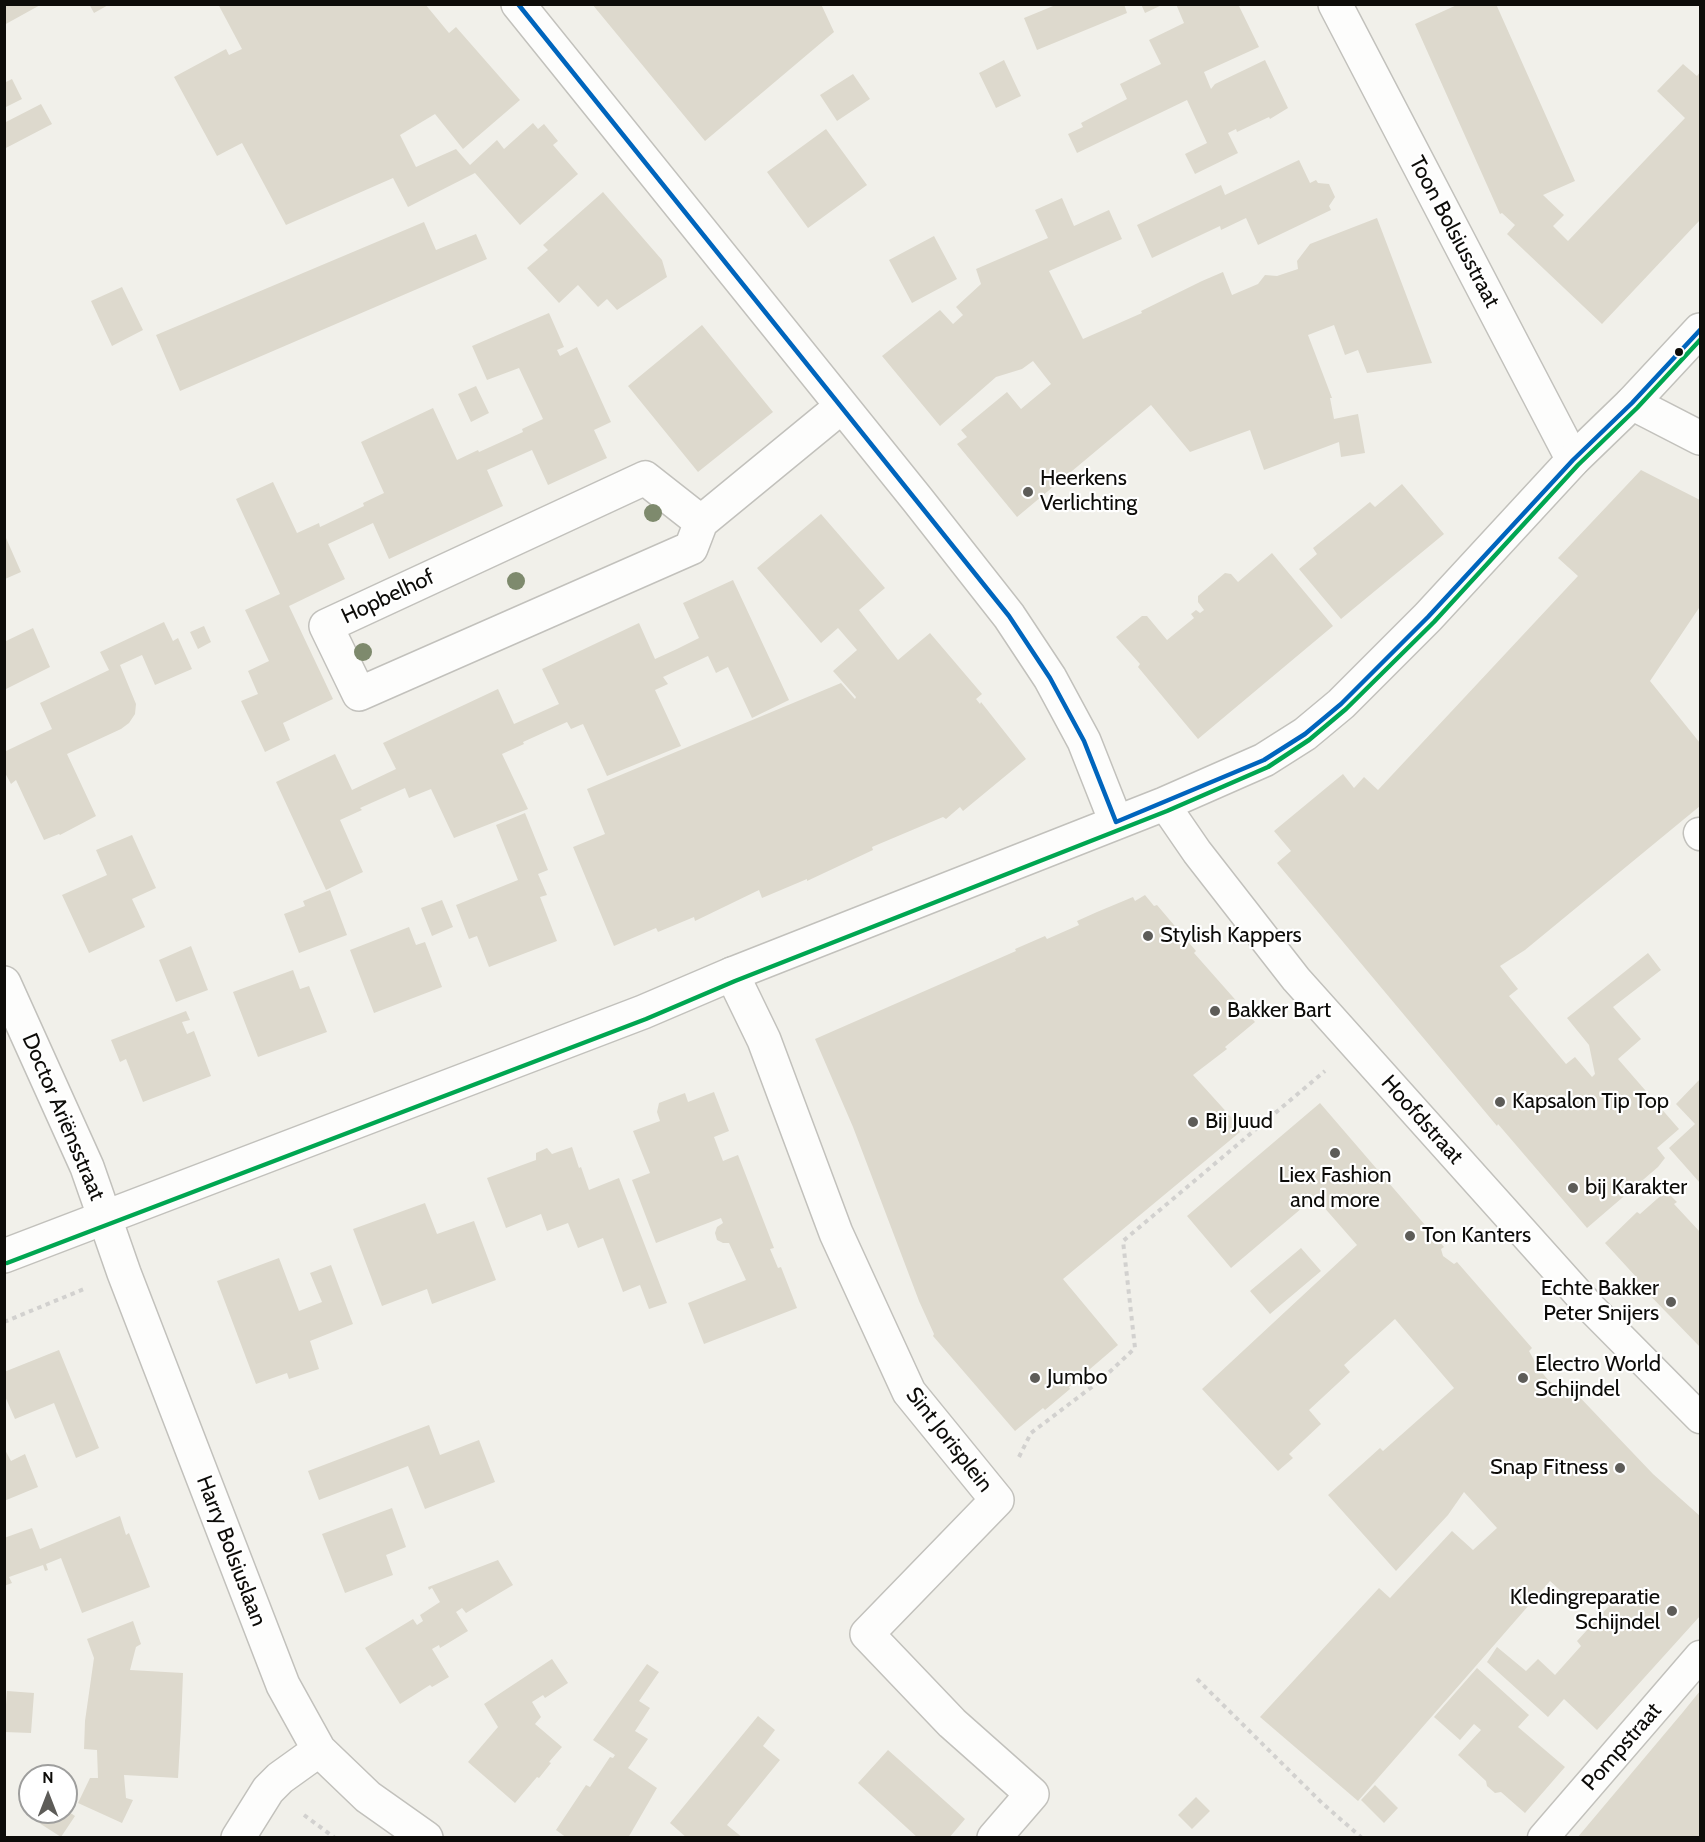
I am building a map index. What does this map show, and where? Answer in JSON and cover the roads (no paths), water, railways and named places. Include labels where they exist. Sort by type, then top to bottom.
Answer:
[{"type":"street","points":[[518,4],[1009,616],[1050,678],[1084,741],[1116,822]]},
{"type":"street","name":"Toon Bolsiusstraat","points":[[1335,4],[1573,460]]},
{"type":"street","points":[[4,1257],[643,1012],[732,974],[1164,804],[1264,760],[1305,734],[1341,704],[1428,617],[1573,460],[1632,403],[1701,330]]},
{"type":"street","points":[[1632,403],[1701,438]]},
{"type":"street","name":"Hopbelhof","points":[[701,522],[645,478],[326,626],[359,694],[691,548],[701,522],[841,406]]},
{"type":"street","name":"Hoofdstraat","points":[[1164,804],[1197,852],[1296,979],[1591,1308],[1701,1418]]},
{"type":"street","name":"Sint Jorisplein","points":[[732,974],[764,1040],[836,1233],[909,1392],[997,1500],[867,1634],[952,1723],[1032,1794],[994,1838]]},
{"type":"street","name":"Doctor Ariënsstraat","points":[[4,983],[87,1167],[105,1218]]},
{"type":"street","name":"Harry Bolsiuslaan","points":[[105,1218],[124,1273],[283,1685],[319,1750],[368,1797],[426,1838]]},
{"type":"street","name":"Pompstraat","points":[[1543,1838],[1701,1656]]},
{"type":"street","points":[[238,1838],[268,1790],[280,1778],[319,1750]]},
{"type":"place","name":"Heerkens Verlichting","points":[[1028,492]]},
{"type":"place","name":"Stylish Kappers","points":[[1148,936]]},
{"type":"place","name":"Bakker Bart","points":[[1215,1011]]},
{"type":"place","name":"Kapsalon Tip Top","points":[[1500,1102]]},
{"type":"place","name":"Bij Juud","points":[[1193,1122]]},
{"type":"place","name":"Liex Fashion and more","points":[[1335,1153]]},
{"type":"place","name":"bij Karakter","points":[[1573,1188]]},
{"type":"place","name":"Ton Kanters","points":[[1410,1236]]},
{"type":"place","name":"Echte Bakker Peter Snijers","points":[[1671,1302]]},
{"type":"place","name":"Jumbo","points":[[1035,1378]]},
{"type":"place","name":"Electro World Schijndel","points":[[1523,1378]]},
{"type":"place","name":"Snap Fitness","points":[[1620,1468]]},
{"type":"place","name":"Kledingreparatie Schijndel","points":[[1672,1611]]}]
